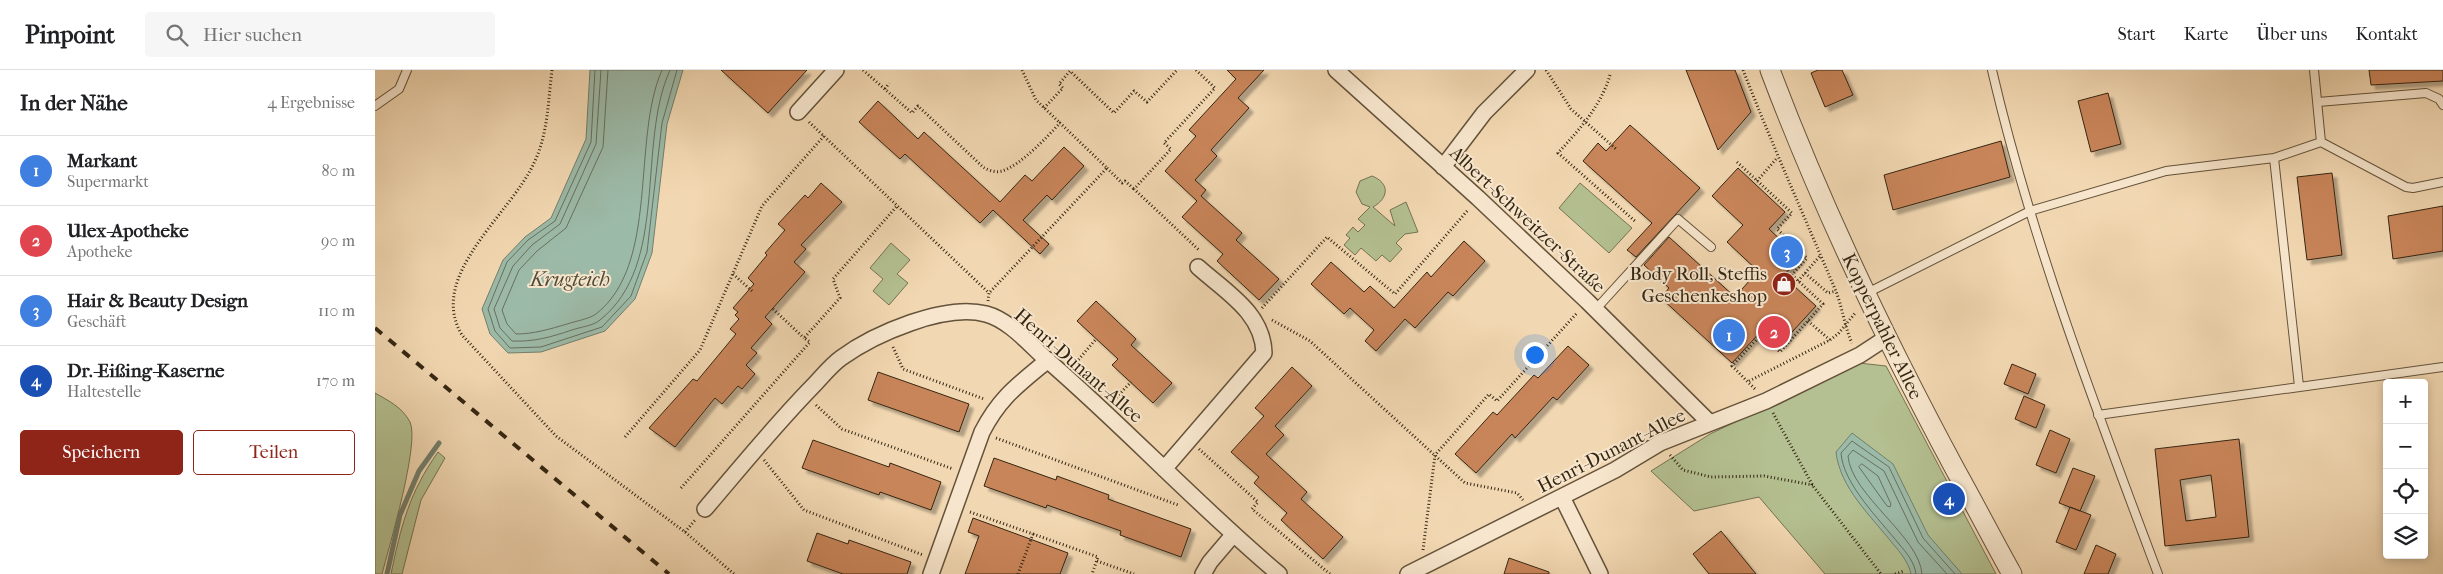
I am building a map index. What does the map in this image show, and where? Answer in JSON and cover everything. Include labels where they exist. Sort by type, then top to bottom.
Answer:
[{"type":"street","points":[[798,112],[836,70]]},
{"type":"street","name":"Albert-Schweitzer-Straße","points":[[1336,70],[1478,198],[1592,305],[1710,423]]},
{"type":"street","points":[[1443,166],[1463,137],[1483,113],[1527,70]]},
{"type":"street","name":"Kopperpahler Allee","points":[[1770,70],[1801,149],[1886,338],[2013,574]]},
{"type":"street","points":[[1164,469],[1264,353],[1264,339],[1256,315],[1198,267]]},
{"type":"street","name":"Henri-Dunant-Allee","points":[[705,509],[805,394],[840,359],[872,338],[929,318],[964,313],[987,314],[1007,325],[1065,375],[1233,535],[1279,574]]},
{"type":"street","name":"Henri-Dunant-Allee","points":[[1414,571],[1649,452],[1661,443],[1766,401],[1860,356],[1886,338]]},
{"type":"street","points":[[933,567],[982,432],[998,404],[1048,360]]},
{"type":"street","points":[[1562,497],[1600,574]]},
{"type":"street","points":[[1203,574],[1210,562],[1233,535]]},
{"type":"lane","points":[[375,106],[399,89],[407,70]]},
{"type":"lane","points":[[1992,70],[2030,211],[2098,415],[2158,574]]},
{"type":"lane","points":[[2314,70],[2321,142]]},
{"type":"lane","points":[[2318,102],[2426,93],[2439,99],[2443,105]]},
{"type":"lane","points":[[1868,300],[2030,211],[2166,171],[2274,158],[2321,142],[2406,187],[2413,188],[2443,182]]},
{"type":"lane","points":[[2274,158],[2299,386]]},
{"type":"lane","points":[[1592,305],[1678,219],[1711,248]]},
{"type":"lane","points":[[2098,415],[2443,366]]},
{"type":"path","points":[[552,70],[544,132],[535,161],[527,179],[466,260],[454,289],[452,307],[454,323],[462,336],[555,436],[685,532],[734,574]]},
{"type":"path","points":[[863,70],[912,113],[918,106],[983,167],[991,171],[1001,172],[1036,149],[1060,123]]},
{"type":"path","points":[[1021,70],[1036,100],[1122,183],[1125,181],[1207,258],[1198,267]]},
{"type":"path","points":[[1044,108],[1063,88],[1059,84],[1070,71],[1114,114],[1134,91],[1147,102],[1177,70]]},
{"type":"path","points":[[1133,189],[1171,149],[1164,143],[1215,88],[1196,70]]},
{"type":"path","points":[[1546,70],[1571,109],[1616,149]]},
{"type":"path","points":[[1743,70],[1777,158],[1836,291],[1847,322],[1847,334],[1860,356]]},
{"type":"path","points":[[1611,75],[1599,101],[1586,122],[1558,153],[1637,222]]},
{"type":"path","points":[[885,89],[889,83]]},
{"type":"path","points":[[798,112],[989,293]]},
{"type":"path","points":[[625,438],[701,350],[762,206],[824,136]]},
{"type":"path","points":[[1757,181],[1777,158]]},
{"type":"path","points":[[1737,162],[1792,213],[1777,229],[1807,258],[1792,275],[1823,304],[1780,352],[1761,335]]},
{"type":"path","points":[[987,314],[989,293],[1107,168]]},
{"type":"path","points":[[1478,198],[1395,294],[1327,237],[1256,315],[1310,341],[1465,483],[1517,493],[1533,511]]},
{"type":"path","points":[[804,338],[840,298],[833,279],[897,206]]},
{"type":"path","points":[[1795,287],[1820,256]]},
{"type":"path","points":[[1805,273],[1828,293],[1836,291]]},
{"type":"path","points":[[733,274],[752,291]]},
{"type":"path","points":[[1749,382],[1839,334],[1855,312],[1868,300]]},
{"type":"path","points":[[1414,571],[1435,455],[1489,394],[1497,402],[1592,305]]},
{"type":"path","points":[[681,488],[810,342],[773,309]]},
{"type":"path","points":[[1808,321],[1830,340]]},
{"type":"path","points":[[1765,330],[1732,366],[1766,401],[1813,486],[1881,574]]},
{"type":"path","points":[[887,332],[903,369],[998,404]]},
{"type":"path","points":[[1065,375],[1097,339]]},
{"type":"path","points":[[1104,411],[1131,382]]},
{"type":"path","points":[[805,394],[842,430],[966,474]]},
{"type":"path","points":[[982,432],[1188,508]]},
{"type":"path","points":[[1189,440],[1258,502],[1252,509],[1330,574]]},
{"type":"path","points":[[1661,443],[1683,470],[1711,477],[1763,476],[1813,486]]},
{"type":"path","points":[[753,453],[768,463],[804,510],[933,567]]},
{"type":"path","points":[[954,506],[1098,557],[1092,574]]},
{"type":"path","points":[[1018,574],[1033,534]]},
{"type":"path","points":[[1097,561],[1134,574]]},
{"type":"path","points":[[1895,574],[1904,571]]},
{"type":"green space","points":[[1372,176],[1382,183],[1385,191],[1382,199],[1373,207],[1395,226],[1390,210],[1406,202],[1418,232],[1405,234],[1396,243],[1402,249],[1390,262],[1382,255],[1376,261],[1361,248],[1355,255],[1344,245],[1350,238],[1346,235],[1353,227],[1358,232],[1365,225],[1358,219],[1370,207],[1362,204],[1356,192],[1360,181]]},
{"type":"green space","points":[[1580,183],[1632,228],[1609,253],[1559,208]]},
{"type":"green space","points":[[891,243],[910,260],[897,274],[908,283],[889,305],[873,291],[883,279],[870,268]]},
{"type":"green space","points":[[1859,363],[1886,366],[1996,574],[1825,574],[1759,497],[1694,511],[1651,471],[1710,434]]},
{"type":"green space","points":[[375,393],[403,412],[410,422],[412,433],[411,451],[397,520],[382,574],[375,574]]},
{"type":"green space","points":[[438,452],[445,458],[421,500],[402,574],[391,574],[407,510],[428,467]]},
{"type":"water","name":"Krugteich","points":[[590,70],[683,70],[667,124],[652,253],[635,299],[605,331],[541,352],[508,353],[490,334],[482,309],[503,260],[525,237],[551,218],[586,139]]},
{"type":"water","points":[[1852,433],[1893,464],[1928,535],[1962,574],[1911,574],[1901,554],[1858,501],[1843,478],[1836,452]]},
{"type":"building","points":[[721,70],[807,70],[768,113]]},
{"type":"building","points":[[1227,70],[1264,70],[1238,98],[1249,108],[1211,150],[1217,156],[1195,180],[1206,190],[1201,196],[1242,233],[1236,240],[1279,279],[1259,300],[1217,261],[1223,254],[1182,217],[1197,201],[1165,171],[1196,136],[1189,130],[1236,79]]},
{"type":"building","points":[[1686,70],[1735,70],[1751,112],[1718,150]]},
{"type":"building","points":[[1818,70],[1842,70],[1853,95],[1825,107],[1811,73]]},
{"type":"building","points":[[2369,70],[2443,70],[2443,81],[2371,85]]},
{"type":"building","points":[[2108,93],[2121,144],[2091,152],[2078,101]]},
{"type":"building","points":[[878,101],[918,139],[924,132],[1000,202],[1025,175],[1032,181],[1064,147],[1084,166],[1052,200],[1047,195],[1023,220],[1049,244],[1040,254],[993,210],[980,223],[905,154],[900,159],[859,122]]},
{"type":"building","points":[[1630,125],[1700,188],[1636,257],[1627,250],[1652,223],[1583,161],[1598,143],[1606,151]]},
{"type":"building","points":[[2001,141],[2010,177],[1893,210],[1884,175]]},
{"type":"building","points":[[1738,168],[1785,212],[1769,229],[1800,258],[1783,276],[1816,306],[1781,344],[1764,328],[1732,363],[1661,298],[1669,288],[1644,265],[1669,237],[1735,297],[1758,271],[1727,242],[1743,225],[1712,196]]},
{"type":"building","points":[[2332,173],[2342,255],[2307,260],[2297,177]]},
{"type":"building","points":[[821,183],[842,202],[801,245],[806,249],[794,262],[805,272],[765,317],[772,324],[751,348],[757,353],[746,365],[755,374],[742,389],[738,386],[722,404],[715,398],[675,447],[649,428],[693,379],[697,381],[736,334],[730,329],[739,319],[735,315],[738,312],[733,308],[754,284],[748,278],[767,255],[765,253],[785,230],[778,224],[805,195],[808,198]]},
{"type":"building","points":[[2443,206],[2443,251],[2393,259],[2388,216]]},
{"type":"building","points":[[1464,241],[1485,261],[1453,296],[1448,292],[1415,328],[1405,319],[1376,351],[1365,341],[1374,330],[1350,308],[1344,314],[1311,284],[1331,262],[1364,292],[1370,286],[1394,308],[1427,272],[1431,277]]},
{"type":"building","points":[[1096,301],[1136,339],[1131,345],[1172,383],[1153,403],[1112,365],[1118,359],[1077,321]]},
{"type":"building","points":[[1568,346],[1589,365],[1557,400],[1553,397],[1515,438],[1512,434],[1476,473],[1455,454],[1493,412],[1497,415],[1534,375],[1538,378]]},
{"type":"building","points":[[2012,364],[2036,374],[2028,394],[2004,384]]},
{"type":"building","points":[[1292,367],[1312,386],[1275,426],[1284,435],[1266,454],[1307,492],[1301,499],[1343,537],[1323,559],[1281,520],[1287,513],[1254,483],[1259,477],[1231,452],[1264,416],[1255,408]]},
{"type":"building","points":[[878,372],[969,404],[959,432],[868,400]]},
{"type":"building","points":[[2024,396],[2045,405],[2036,428],[2015,419]]},
{"type":"building","points":[[2050,430],[2070,439],[2056,473],[2036,465]]},
{"type":"building","points":[[2239,439],[2249,537],[2165,546],[2155,449]],"holes":[[[2211,475],[2216,517],[2186,521],[2180,480]]]},
{"type":"building","points":[[813,440],[889,467],[890,463],[941,482],[931,510],[880,492],[879,495],[802,468]]},
{"type":"building","points":[[994,458],[1056,480],[1057,476],[1109,495],[1108,499],[1191,529],[1181,557],[1120,535],[1121,531],[1047,505],[1046,508],[984,486]]},
{"type":"building","points":[[2073,468],[2095,476],[2080,511],[2059,503]]},
{"type":"building","points":[[2070,507],[2091,515],[2076,550],[2056,542]]},
{"type":"building","points":[[973,518],[1068,553],[1060,574],[965,574],[979,536],[968,532]]},
{"type":"building","points":[[1721,531],[1756,574],[1709,574],[1693,554]]},
{"type":"building","points":[[817,533],[848,544],[849,540],[911,562],[907,574],[843,574],[807,561]]},
{"type":"building","points":[[2096,545],[2116,554],[2108,574],[2084,574]]},
{"type":"building","points":[[1509,558],[1549,572],[1549,574],[1504,574]]},
{"type":"waterway","points":[[387,574],[400,515],[419,471],[439,443]]},
{"type":"railway","points":[[375,328],[669,574]]},
{"type":"place","name":"Hair & Beauty Design","points":[[1787,252]]},
{"type":"place","name":"Body Roll, Steffis Geschenkeshop","points":[[1784,284]]},
{"type":"place","name":"Ulex-Apotheke","points":[[1774,332]]},
{"type":"place","name":"Markant","points":[[1729,335]]},
{"type":"place","name":"Dr.-Eißing-Kaserne","points":[[1949,499]]}]
